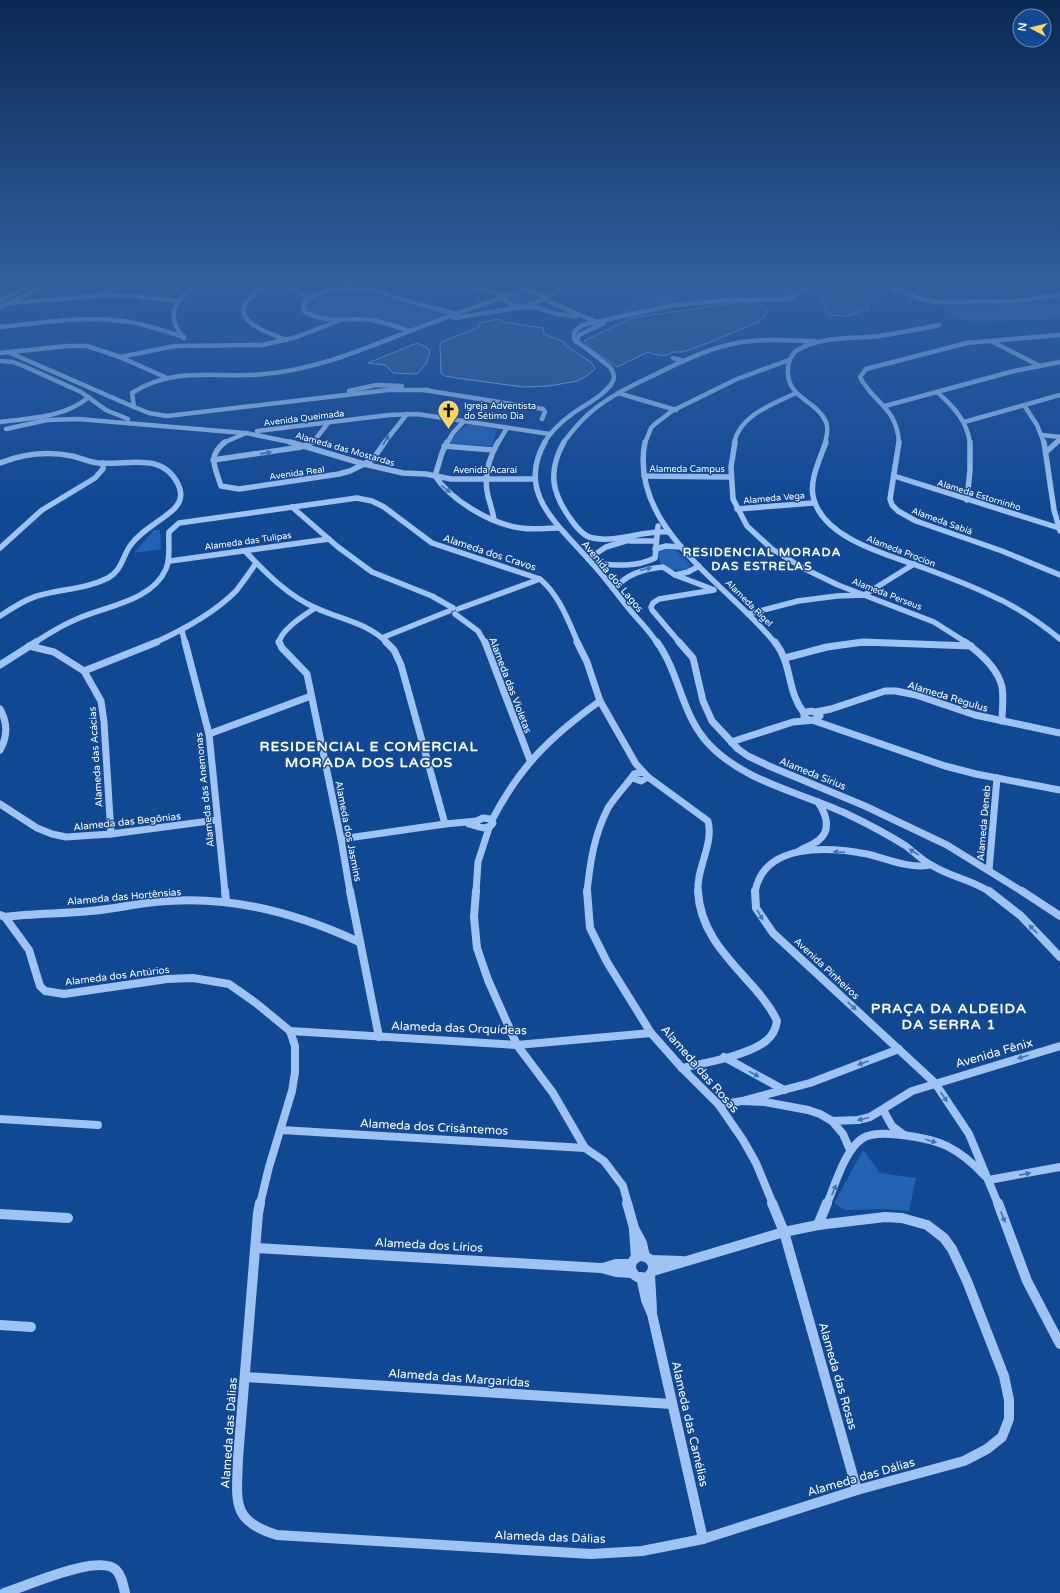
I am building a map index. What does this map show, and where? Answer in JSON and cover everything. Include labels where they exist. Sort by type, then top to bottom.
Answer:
[{"type":"street","points":[[19,356],[113,396],[134,407],[153,414],[167,416],[324,398],[353,392],[399,388],[428,390],[543,409],[545,412],[542,419]]},
{"type":"street","points":[[113,396],[132,393],[149,382],[165,377],[196,375],[246,376],[292,369],[343,356]]},
{"type":"street","name":"Avenida dos Lagos","points":[[597,356],[609,365],[614,374],[614,379],[604,391],[575,411],[550,434],[536,460],[534,478],[544,507],[558,528],[590,561],[614,589],[662,650],[695,726],[708,744],[722,756],[745,771],[845,813],[921,856],[930,865]]},
{"type":"street","points":[[669,532],[658,531],[604,538],[587,536],[580,530],[560,503],[555,491],[553,479],[555,463],[564,442],[585,417],[600,405],[618,393],[695,356]]},
{"type":"street","points":[[792,356],[788,364],[789,378],[796,393],[823,418],[828,425],[826,438],[812,484],[811,491],[813,503]]},
{"type":"street","name":"Alameda Sabiá","points":[[910,356],[866,369],[862,372],[860,377],[885,406],[897,423],[900,432],[900,442],[890,499],[891,504],[901,514],[929,526],[1015,556],[1060,575]]},
{"type":"street","points":[[1021,356],[1038,365]]},
{"type":"street","points":[[120,357],[165,377]]},
{"type":"street","points":[[673,358],[683,361]]},
{"type":"street","name":"Alameda Rigel","points":[[789,360],[737,378],[662,418],[650,429],[646,438],[644,452],[644,476],[650,498],[669,532],[699,566],[713,587],[726,593],[748,614],[766,632],[785,658],[791,689],[799,708],[807,717]]},
{"type":"street","name":"Avenida Queimada","points":[[0,361],[13,362],[26,367],[89,397],[102,408],[115,415],[146,423]]},
{"type":"street","points":[[885,406],[1038,365],[1060,362]]},
{"type":"street","points":[[132,393],[134,407]]},
{"type":"street","points":[[618,393],[676,410]]},
{"type":"street","name":"Alameda Perseus","points":[[796,393],[749,419],[739,430],[730,477],[731,490],[737,509],[752,530],[768,547],[789,561],[835,584],[934,622],[971,646],[993,669],[998,677],[1003,696],[1002,721]]},
{"type":"street","points":[[938,393],[953,407],[964,422],[970,435],[970,480],[967,500]]},
{"type":"street","points":[[964,422],[1060,395]]},
{"type":"street","points":[[0,422],[63,412],[78,406],[89,397]]},
{"type":"street","points":[[783,400],[802,400]]},
{"type":"street","points":[[1024,405],[1034,418],[1042,435],[1060,530]]},
{"type":"street","name":"Avenida Queimada","points":[[6,429],[54,420],[106,420],[246,433],[407,414],[426,415],[550,434]]},
{"type":"street","name":"Avenida Real","points":[[214,457],[222,486],[228,488],[239,489],[339,474],[374,459],[391,432],[407,414]]},
{"type":"street","points":[[106,420],[115,415]]},
{"type":"street","points":[[464,421],[452,434],[444,446],[435,476],[439,484],[474,510],[494,520],[520,528],[558,528]]},
{"type":"street","points":[[246,433],[231,438],[219,447],[214,457],[242,457],[306,446],[322,433],[328,423]]},
{"type":"street","points":[[311,425],[317,427],[322,433]]},
{"type":"street","points":[[494,520],[488,494],[486,478],[487,465],[493,450],[507,428]]},
{"type":"street","points":[[275,437],[273,432],[276,429]]},
{"type":"street","points":[[228,431],[234,436],[231,438]]},
{"type":"street","name":"Alameda das Mostardas","points":[[246,433],[275,437],[364,464],[403,473],[435,476]]},
{"type":"street","points":[[1042,435],[1060,438]]},
{"type":"street","points":[[1046,452],[1060,438]]},
{"type":"street","points":[[289,450],[297,443],[314,441]]},
{"type":"street","points":[[444,446],[493,450]]},
{"type":"street","points":[[0,463],[16,457],[40,454],[70,456],[93,463],[140,461],[161,467],[168,472],[176,482],[180,493],[180,503],[134,541],[126,554],[122,565],[114,574],[91,585],[31,598],[13,607],[0,616]]},
{"type":"street","points":[[0,548],[42,510],[95,478],[103,469],[103,463]]},
{"type":"street","name":"Avenida Acaraí","points":[[435,476],[452,479],[534,478]]},
{"type":"street","name":"Alameda Campus","points":[[644,476],[730,477]]},
{"type":"street","name":"Alameda Estorninho","points":[[894,476],[1060,530]]},
{"type":"street","name":"Alameda dos Cravos","points":[[170,561],[168,537],[170,529],[179,523],[357,498],[372,501],[384,507],[426,539],[438,546],[513,569],[540,579],[552,590],[587,662],[600,701],[636,764],[640,777]]},
{"type":"street","name":"Alameda Vega","points":[[737,509],[813,503]]},
{"type":"street","name":"Alameda Procion","points":[[813,503],[827,521],[842,534],[880,553],[914,564],[1007,602],[1029,615],[1060,639]]},
{"type":"street","name":"Alameda das Violetas","points":[[292,507],[328,539],[372,572],[432,596],[454,611],[478,631],[485,642],[530,760]]},
{"type":"street","points":[[660,518],[655,558],[663,567],[675,575],[694,583],[713,587]]},
{"type":"street","points":[[630,540],[633,534]]},
{"type":"street","name":"Alameda das Tulipas","points":[[170,561],[328,539]]},
{"type":"street","points":[[590,561],[606,547],[630,540],[656,542]]},
{"type":"street","points":[[655,549],[666,546],[681,547]]},
{"type":"street","points":[[245,551],[284,588],[315,608],[363,626],[384,637],[397,653],[445,824]]},
{"type":"street","points":[[590,561],[637,564],[648,562],[655,558]]},
{"type":"street","points":[[0,664],[76,619],[130,599],[142,592],[161,577],[170,561]]},
{"type":"street","points":[[84,671],[182,631],[206,616],[234,593],[256,563]]},
{"type":"street","points":[[748,614],[798,601],[837,596],[864,595],[914,564]]},
{"type":"street","points":[[675,575],[688,572],[699,566]]},
{"type":"street","points":[[614,589],[620,581],[637,572],[650,568],[663,567]]},
{"type":"street","points":[[384,637],[540,579]]},
{"type":"street","points":[[681,595],[691,590],[694,583]]},
{"type":"street","points":[[835,584],[839,590],[837,596]]},
{"type":"street","points":[[681,595],[713,587]]},
{"type":"street","name":"Alameda Sirius","points":[[681,595],[656,601],[651,607],[652,610],[693,658],[706,710],[712,721],[731,742],[748,756],[865,806],[947,845],[1060,916]]},
{"type":"street","name":"Alameda dos Jasmins","points":[[315,608],[285,632],[279,642],[282,648],[302,665],[307,674],[341,839],[359,942],[379,1036]]},
{"type":"street","name":"Alameda das Anemonas","points":[[182,631],[195,677],[208,734],[216,820],[226,901]]},
{"type":"street","points":[[947,645],[954,642],[956,635]]},
{"type":"street","points":[[785,658],[827,647],[863,642],[971,646]]},
{"type":"street","name":"Alameda das Acácias","points":[[29,646],[54,652],[84,671],[101,701],[104,722],[111,834]]},
{"type":"street","name":"Alameda Regulus","points":[[817,714],[885,691],[896,691],[916,695],[959,711],[1060,733]]},
{"type":"street","points":[[208,734],[311,696]]},
{"type":"street","name":"Alameda das Camélias","points":[[600,701],[566,726],[546,743],[530,760],[507,791],[489,822],[478,862],[474,916],[477,948],[488,980],[517,1045],[553,1093],[585,1148],[604,1161],[623,1186],[642,1267],[646,1300],[652,1314],[703,1539]]},
{"type":"street","points":[[797,701],[836,728]]},
{"type":"street","points":[[0,708],[7,728],[7,735],[0,750]]},
{"type":"street","points":[[807,717],[817,714]]},
{"type":"street","points":[[731,742],[817,714]]},
{"type":"street","points":[[807,717],[925,760],[997,778],[1060,790]]},
{"type":"street","points":[[640,777],[657,786],[708,821],[710,825],[710,833],[698,876],[698,898],[704,921],[718,946],[767,1004],[777,1020],[776,1028],[770,1038],[761,1044],[724,1057],[682,1068]]},
{"type":"street","name":"Alameda das Rosas","points":[[640,777],[625,787],[609,807],[597,833],[590,862],[587,894],[590,928],[606,962],[651,1033],[682,1068],[719,1105],[749,1150],[784,1232],[857,1490]]},
{"type":"street","name":"Alameda Deneb","points":[[989,870],[997,778]]},
{"type":"street","name":"Avenida Pinheiros","points":[[817,801],[827,816],[826,829],[820,840],[797,851],[777,858],[763,869],[756,885],[753,898],[758,914],[773,933],[935,1083],[969,1134],[989,1180],[1028,1281],[1060,1344]]},
{"type":"street","name":"Alameda das Begônias","points":[[0,804],[37,828],[66,838],[111,834],[216,820]]},
{"type":"street","points":[[341,839],[445,824],[463,822],[478,825],[489,822]]},
{"type":"street","points":[[478,825],[489,822]]},
{"type":"street","points":[[478,825],[485,839]]},
{"type":"street","name":"Avenida Pinheiros","points":[[797,851],[844,852],[878,857],[918,867],[930,865]]},
{"type":"street","points":[[930,865],[975,883],[998,898],[1033,928],[1060,957]]},
{"type":"street","name":"Alameda das Hortênsias","points":[[2,916],[90,911],[177,900],[226,901],[276,910],[334,930],[359,942]]},
{"type":"street","name":"Alameda dos Antúrios","points":[[2,916],[29,950],[40,986],[45,990],[64,994],[167,979],[192,978],[229,984],[256,1003],[290,1031]]},
{"type":"street","name":"Alameda das Orquídeas","points":[[290,1031],[517,1045],[651,1033]]},
{"type":"street","name":"Alameda das Dálias","points":[[290,1031],[295,1046],[295,1072],[258,1213],[238,1458],[237,1492],[240,1508],[247,1521],[259,1529],[277,1535],[590,1554],[642,1551],[703,1539],[857,1490],[964,1461],[987,1449],[1002,1437],[1010,1419],[1009,1400],[1004,1376],[967,1281],[952,1249],[944,1238],[927,1225],[902,1218],[885,1217],[784,1232]]},
{"type":"street","name":"Avenida Fênix","points":[[832,1121],[858,1120],[870,1117],[912,1091],[1060,1046]]},
{"type":"street","points":[[719,1105],[742,1101],[810,1083],[899,1049]]},
{"type":"street","points":[[724,1057],[784,1090]]},
{"type":"street","points":[[742,1101],[765,1102],[808,1110],[820,1114],[836,1125],[848,1141],[850,1150]]},
{"type":"street","points":[[883,1110],[892,1126],[904,1135]]},
{"type":"street","points":[[0,1119],[98,1125]]},
{"type":"street","name":"Alameda dos Crisântemos","points":[[281,1130],[585,1148]]},
{"type":"street","points":[[818,1226],[850,1150],[863,1138],[874,1134],[904,1135],[927,1140],[950,1148],[973,1163],[989,1180],[1060,1167]]},
{"type":"street","points":[[0,1214],[68,1218]]},
{"type":"street","name":"Alameda dos Lírios","points":[[256,1248],[602,1268],[616,1272],[642,1267],[669,1267],[684,1261],[784,1232]]},
{"type":"street","points":[[0,1325],[31,1327]]},
{"type":"street","name":"Alameda das Margaridas","points":[[245,1377],[672,1404]]},
{"type":"street","points":[[4,1593],[77,1567],[90,1564],[105,1564],[114,1567],[121,1575],[125,1593]]},
{"type":"shaded area","points":[[384,356],[428,356],[426,364],[417,374],[393,373],[385,365],[368,363]]},
{"type":"shaded area","points":[[440,356],[582,356],[592,363],[595,369],[577,381],[549,386],[523,387],[445,376],[441,373]]},
{"type":"shaded area","points":[[601,356],[639,356],[617,367]]},
{"type":"shaded area","points":[[468,424],[497,429],[492,446],[446,443]]},
{"type":"shaded area","points":[[154,530],[160,530],[161,549],[134,553]]},
{"type":"shaded area","points":[[662,548],[676,550],[691,565],[688,569],[683,570],[667,568],[660,561],[658,556],[658,550]]},
{"type":"shaded area","points":[[863,1150],[880,1173],[916,1178],[909,1211],[887,1209],[845,1210],[834,1203]]},
{"type":"place","name":"Igreja Adventista do Sétimo Dia","points":[[448,430]]},
{"type":"district","name":"RESIDENCIAL MORADA DAS ESTRELAS","points":[[762,559]]},
{"type":"district","name":"RESIDENCIAL E COMERCIAL MORADA DOS LAGOS","points":[[369,754]]},
{"type":"district","name":"PRAÇA DA ALDEIDA DA SERRA 1","points":[[949,1016]]}]
